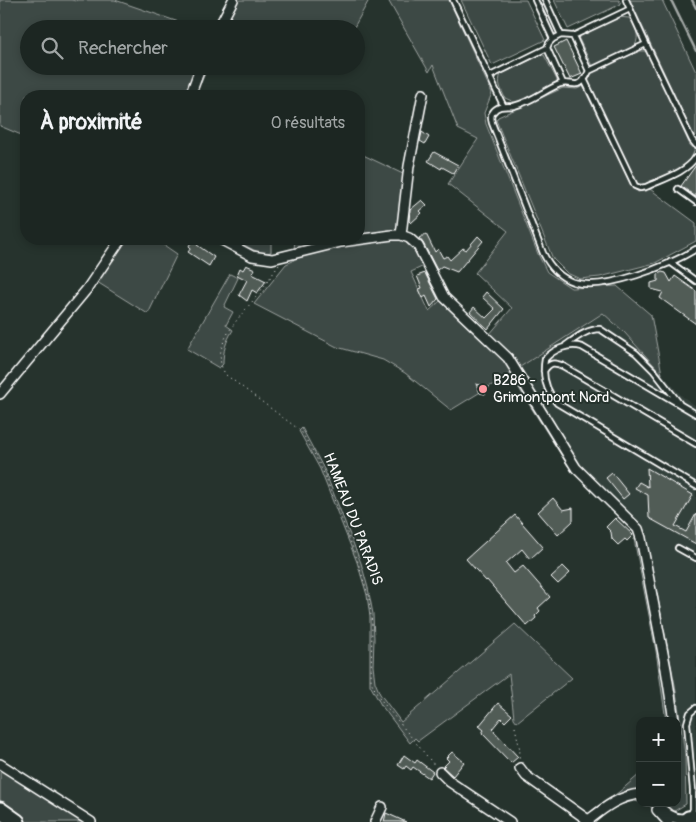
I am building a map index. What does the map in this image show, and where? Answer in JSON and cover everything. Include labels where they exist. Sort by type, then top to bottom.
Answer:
[{"type":"highway","points":[[0,810],[17,822]]},
{"type":"street","points":[[223,20],[233,0]]},
{"type":"street","points":[[192,90],[198,75]]},
{"type":"street","points":[[401,235],[409,166],[423,94]]},
{"type":"street","points":[[365,240],[401,235],[410,238],[418,246],[444,297],[508,358],[576,468],[638,529],[663,650],[673,717]]},
{"type":"street","points":[[0,394],[87,289],[117,245]]},
{"type":"street","points":[[230,245],[244,253],[272,260],[328,245]]},
{"type":"street","points":[[0,764],[91,822]]},
{"type":"street","points":[[520,768],[526,776],[587,821],[614,801],[636,794]]},
{"type":"street","points":[[440,772],[450,782],[510,822]]},
{"type":"street","points":[[657,807],[659,814],[668,822]]},
{"type":"street","points":[[660,807],[677,818],[688,818]]},
{"type":"street","points":[[376,822],[382,808]]},
{"type":"lane","points":[[453,0],[504,105]]},
{"type":"lane","points":[[535,0],[553,39]]},
{"type":"lane","points":[[545,0],[561,35]]},
{"type":"lane","points":[[626,0],[696,145]]},
{"type":"lane","points":[[490,76],[547,48],[553,39],[561,35],[573,36],[630,9]]},
{"type":"lane","points":[[573,36],[589,71]]},
{"type":"lane","points":[[646,44],[589,71],[584,79],[575,84],[563,83],[517,105],[504,105],[493,112],[492,123],[544,253],[557,273],[567,280],[577,283],[602,282],[631,277],[670,262],[696,249]]},
{"type":"lane","points":[[547,48],[563,83]]},
{"type":"lane","points":[[584,79],[635,186],[640,188],[646,187],[684,169],[696,157]]},
{"type":"lane","points":[[678,189],[696,202]]},
{"type":"lane","points":[[670,262],[696,281]]},
{"type":"lane","points":[[684,407],[636,353],[600,329],[583,334],[545,359],[544,371],[548,390],[557,403],[696,486]]},
{"type":"lane","points":[[561,348],[570,345],[582,347],[696,414]]},
{"type":"lane","points":[[544,371],[548,364],[552,363],[563,366],[696,444]]},
{"type":"lane","points":[[678,548],[696,558]]},
{"type":"lane","points":[[688,818],[693,809],[693,790],[687,724],[690,712],[696,708]]},
{"type":"path","name":"HAMEAU DU PARADIS","points":[[284,257],[225,339],[220,358],[221,368],[226,374],[301,431],[315,455],[356,556],[369,598],[372,625],[371,681],[384,704],[440,772]]},
{"type":"path","points":[[515,727],[520,750],[520,759],[517,763],[520,768]]},
{"type":"shaded area","points":[[0,0],[115,0],[173,20],[20,20],[20,75],[204,75],[201,83],[192,80],[188,90],[20,90],[20,134],[0,126]]},
{"type":"shaded area","points":[[228,0],[369,0],[358,20],[218,20]]},
{"type":"shaded area","points":[[388,0],[449,0],[492,93],[484,113],[486,124],[547,272],[571,288],[617,286],[651,315],[662,374],[624,332],[603,313],[520,367],[577,460],[568,466],[510,374],[451,410],[405,373],[383,360],[337,347],[254,304],[286,264],[293,261],[294,245],[365,245],[365,156],[403,174],[398,239],[404,239],[414,249],[424,266],[411,272],[429,311],[440,301],[483,342],[512,308],[475,273],[508,231],[448,184],[478,139],[458,129],[433,65],[429,72]]},
{"type":"shaded area","points":[[461,0],[526,0],[545,40],[492,65]]},
{"type":"shaded area","points":[[554,0],[619,0],[621,4],[568,29]]},
{"type":"shaded area","points":[[630,0],[662,0],[696,72],[696,136],[689,126]]},
{"type":"shaded area","points":[[619,17],[629,18],[634,24],[637,35],[635,46],[592,66],[578,37]]},
{"type":"shaded area","points":[[639,51],[645,51],[649,55],[690,145],[695,149],[691,159],[685,166],[645,185],[635,183],[588,82],[592,72]]},
{"type":"shaded area","points":[[544,55],[557,80],[556,83],[516,103],[505,98],[499,83],[501,74]]},
{"type":"shaded area","points":[[583,86],[632,187],[638,192],[650,189],[696,223],[696,241],[655,263],[600,277],[580,279],[567,273],[553,259],[496,120],[498,117],[563,88],[577,89]]},
{"type":"shaded area","points":[[115,245],[164,245],[177,254],[148,314],[97,282]]},
{"type":"shaded area","points":[[244,245],[271,245],[271,252],[262,254]]},
{"type":"shaded area","points":[[230,274],[238,278],[224,307],[233,312],[226,325],[233,330],[225,346],[223,364],[219,368],[187,349]]},
{"type":"shaded area","points":[[603,313],[624,332],[682,396],[696,406],[696,758],[685,754],[681,717],[679,717],[663,620],[642,524],[580,465],[520,367]]},
{"type":"shaded area","points":[[302,428],[324,469],[361,563],[373,614],[373,666],[375,682],[380,694],[401,722],[515,624],[572,678],[517,722],[514,718],[509,674],[418,741],[415,738],[410,743],[381,705],[370,685],[370,617],[367,595],[357,562],[320,469],[299,431]]},
{"type":"shaded area","points":[[645,532],[680,717],[665,717],[656,651],[634,539]]},
{"type":"shaded area","points":[[681,726],[685,754],[686,804],[681,807]]},
{"type":"shaded area","points":[[0,759],[97,822],[25,822],[0,805]]},
{"type":"shaded area","points":[[636,777],[636,801],[623,804],[610,810],[596,822],[578,822]]},
{"type":"shaded area","points":[[651,807],[681,807],[671,813],[666,822],[660,822]]},
{"type":"building","points":[[566,41],[582,74],[570,79],[554,47]]},
{"type":"building","points":[[422,132],[429,137],[425,144],[420,141]]},
{"type":"building","points":[[434,152],[458,165],[453,173],[442,167],[441,169],[428,161]]},
{"type":"building","points":[[696,165],[696,197],[681,186]]},
{"type":"building","points":[[422,200],[427,205],[420,211],[422,213],[411,223],[409,221],[410,210]]},
{"type":"building","points":[[426,234],[435,252],[438,249],[443,258],[447,256],[450,260],[463,248],[466,250],[478,236],[483,241],[457,272],[442,266],[437,270],[419,238]]},
{"type":"building","points":[[197,245],[214,257],[209,266],[188,252],[191,248],[189,246]]},
{"type":"building","points":[[246,265],[255,269],[252,274],[266,281],[257,293],[252,290],[247,301],[239,295],[247,280],[237,275],[240,268],[243,270]]},
{"type":"building","points":[[425,273],[438,299],[431,307],[426,296],[423,298],[419,289],[422,288],[417,276]]},
{"type":"building","points":[[666,273],[671,282],[675,276],[696,291],[696,324],[660,298],[663,292],[651,289],[651,283],[658,281],[658,274]]},
{"type":"building","points":[[486,292],[504,309],[488,329],[470,312],[474,307],[486,318],[495,309],[482,297]]},
{"type":"building","name":"B286 - Grimontpont Nord","points":[[476,384],[489,387],[485,394],[480,393]]},
{"type":"building","points":[[647,468],[693,495],[675,526],[686,532],[696,514],[696,544],[649,518],[648,495],[635,488],[639,482],[648,487]]},
{"type":"building","points":[[612,473],[629,494],[623,499],[606,478]]},
{"type":"building","points":[[553,498],[563,510],[573,508],[573,521],[558,535],[538,512]]},
{"type":"building","points":[[515,515],[543,547],[530,559],[522,549],[506,563],[514,573],[523,566],[550,597],[538,608],[540,611],[535,616],[536,618],[527,626],[466,559]]},
{"type":"building","points":[[615,518],[633,535],[627,541],[625,539],[618,545],[612,539],[611,532],[606,527]]},
{"type":"building","points":[[563,566],[570,573],[558,584],[551,577]]},
{"type":"building","points":[[498,703],[512,715],[505,722],[501,718],[492,729],[518,757],[511,763],[482,733],[484,730],[479,726]]},
{"type":"building","points":[[452,752],[464,762],[453,776],[443,767],[449,761],[446,758]]},
{"type":"building","points":[[404,755],[415,763],[417,760],[433,772],[429,778],[413,767],[411,770],[406,766],[404,769],[398,765]]},
{"type":"building","points":[[386,813],[406,822],[384,822]]},
{"type":"waterway","points":[[671,0],[696,51]]},
{"type":"waterway","points":[[692,0],[696,8]]},
{"type":"place","name":"B286 - Grimontpont Nord","points":[[483,389]]}]
